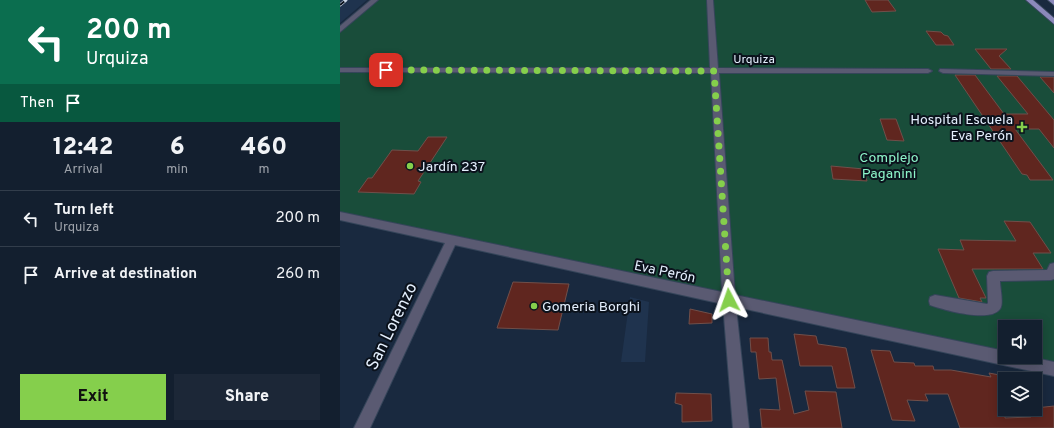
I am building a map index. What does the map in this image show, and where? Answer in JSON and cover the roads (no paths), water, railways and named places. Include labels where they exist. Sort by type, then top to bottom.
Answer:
[{"type":"main road","points":[[1029,0],[1054,22]]},
{"type":"main road","points":[[1051,0],[1054,3]]},
{"type":"street","points":[[340,30],[375,0]]},
{"type":"street","points":[[710,0],[729,300],[741,428]]},
{"type":"street","name":"Urquiza","points":[[340,70],[928,71]]},
{"type":"street","points":[[943,72],[1054,74]]},
{"type":"street","name":"Eva Perón","points":[[340,216],[1054,369]]},
{"type":"street","name":"San Lorenzo","points":[[362,428],[452,240]]},
{"type":"street","points":[[935,301],[962,307],[988,310],[994,306],[993,276],[1051,275],[1054,268]]},
{"type":"railway","points":[[340,5],[346,0]]},
{"type":"place","name":"Hospital Escuela Eva Perón","points":[[1022,127]]},
{"type":"place","name":"Jardín 237","points":[[410,166]]},
{"type":"place","name":"Gomeria Borghi","points":[[534,306]]},
{"type":"park label","name":"Complejo Paganini","points":[[889,166]]}]
